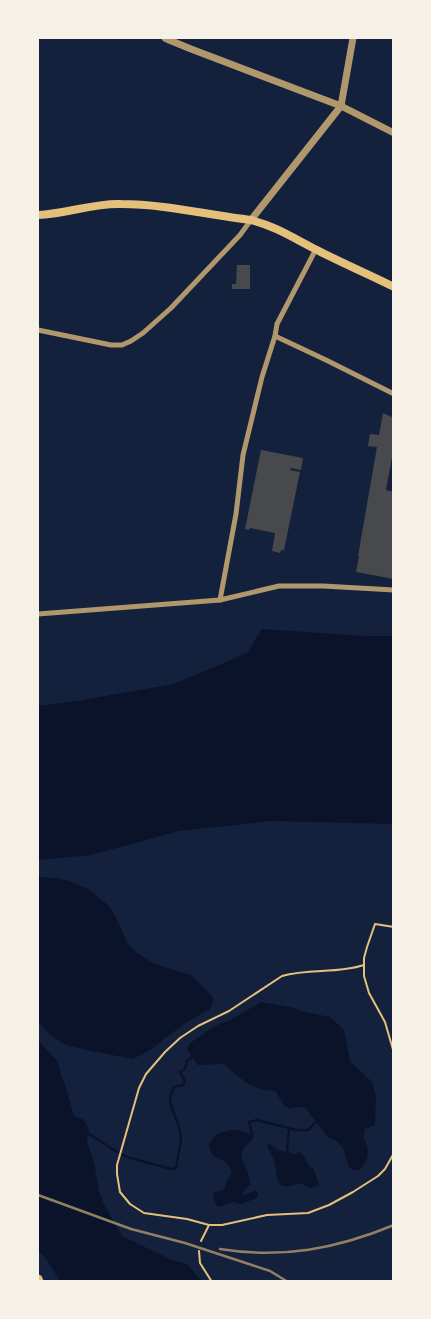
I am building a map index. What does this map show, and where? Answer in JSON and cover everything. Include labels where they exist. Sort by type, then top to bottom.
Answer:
[{"type":"main road","points":[[38,215],[57,214],[99,205],[121,204],[152,206],[251,220],[280,230],[394,287]]},
{"type":"street","points":[[165,38],[341,106],[394,133]]},
{"type":"street","points":[[38,330],[111,345],[122,345],[132,341],[171,308],[240,235],[341,106],[354,38]]},
{"type":"street","points":[[220,600],[236,514],[243,455],[262,377],[277,324],[316,249]]},
{"type":"street","points":[[275,336],[394,394]]},
{"type":"street","points":[[38,614],[220,600],[279,586],[323,586],[394,590]]},
{"type":"path","points":[[394,927],[375,924],[367,947],[364,965],[366,984],[385,1022],[394,1053]]},
{"type":"path","points":[[364,965],[345,970],[292,973],[282,976],[229,1011],[198,1026],[180,1038],[164,1052],[146,1074],[139,1088],[117,1165],[117,1174],[120,1192],[125,1199],[144,1213],[222,1226],[267,1214],[296,1214],[317,1210],[353,1192],[378,1176],[394,1153]]},
{"type":"path","points":[[201,1241],[209,1225]]},
{"type":"path","points":[[198,1250],[200,1262],[212,1282]]},
{"type":"water","points":[[262,629],[364,636],[393,636],[393,824],[271,821],[179,831],[91,855],[38,860],[38,706],[174,684],[247,653]]},
{"type":"water","points":[[38,877],[70,881],[90,890],[109,906],[128,944],[137,953],[155,964],[191,975],[212,996],[213,1001],[210,1009],[186,1023],[152,1049],[133,1059],[66,1045],[51,1036],[38,1021]]},
{"type":"water","points":[[261,1002],[330,1017],[344,1030],[350,1061],[372,1082],[376,1096],[375,1125],[365,1129],[364,1139],[368,1155],[360,1170],[354,1170],[349,1167],[341,1145],[327,1137],[304,1107],[290,1109],[284,1105],[275,1091],[253,1086],[241,1079],[224,1064],[198,1065],[187,1050],[189,1044],[213,1027],[232,1019]]},
{"type":"water","points":[[38,1040],[58,1062],[74,1116],[84,1120],[89,1129],[87,1142],[94,1162],[99,1191],[122,1236],[172,1260],[187,1264],[201,1281],[60,1281],[38,1250]]},
{"type":"water","points":[[232,1130],[246,1132],[252,1138],[242,1153],[250,1185],[242,1193],[244,1195],[256,1190],[258,1194],[257,1198],[241,1204],[233,1202],[218,1207],[213,1193],[225,1189],[226,1182],[232,1173],[227,1164],[212,1155],[209,1146],[217,1134]]},
{"type":"water","points":[[270,1144],[278,1150],[296,1154],[300,1152],[309,1166],[313,1168],[319,1185],[310,1188],[300,1183],[291,1186],[281,1185],[277,1178],[274,1160],[267,1145]]},
{"type":"building","points":[[237,265],[250,265],[250,289],[232,289],[232,284],[236,284]]},
{"type":"building","points":[[383,413],[394,418],[394,446],[386,490],[394,492],[394,579],[356,572],[377,447],[368,446],[370,434],[379,435]]},
{"type":"building","points":[[261,450],[303,458],[301,470],[291,468],[290,470],[300,472],[284,550],[281,550],[280,553],[272,551],[275,533],[250,528],[249,530],[245,529]]},
{"type":"waterway","points":[[86,1132],[127,1157],[171,1169],[176,1168],[181,1140],[180,1130],[170,1102],[171,1094],[174,1087],[183,1085],[185,1081],[180,1072],[185,1069],[187,1061],[195,1055]]},
{"type":"waterway","points":[[252,1138],[249,1122],[257,1120],[296,1130],[308,1130],[318,1120]]},
{"type":"waterway","points":[[287,1152],[289,1129]]},
{"type":"railway","points":[[38,1195],[131,1229],[185,1243],[270,1271],[288,1282]]},
{"type":"railway","points":[[220,1249],[265,1253],[308,1250],[351,1240],[394,1225]]}]
